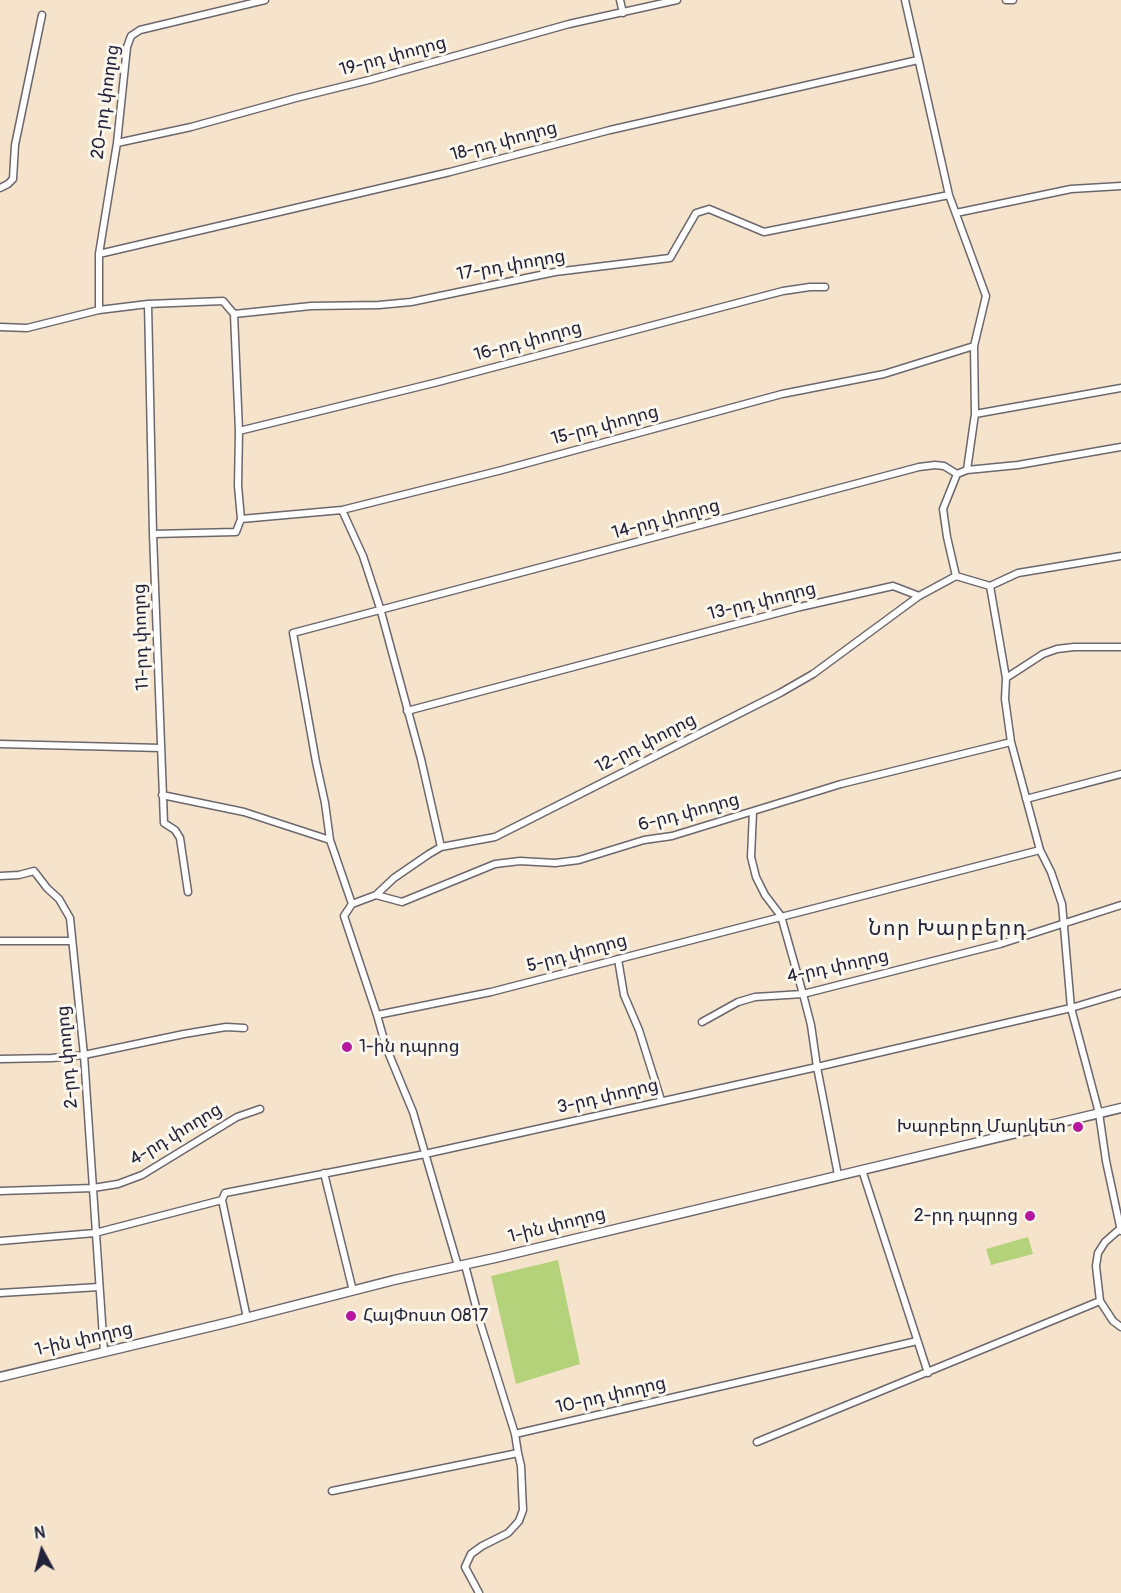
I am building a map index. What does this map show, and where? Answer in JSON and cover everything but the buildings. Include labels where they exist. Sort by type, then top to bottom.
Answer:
[{"type":"main road","name":"1-ին փողոց","points":[[0,1377],[1121,1108]]},
{"type":"street","name":"20-րդ փողոց","points":[[99,310],[99,255],[117,142],[127,47],[131,36],[140,30],[265,0]]},
{"type":"street","points":[[620,0],[623,13]]},
{"type":"street","name":"19-րդ փողոց","points":[[117,142],[191,127],[568,24],[677,0]]},
{"type":"street","points":[[905,0],[915,35],[918,60],[950,195],[986,296],[974,346],[975,414],[967,470]]},
{"type":"street","points":[[1006,0],[1013,0]]},
{"type":"street","points":[[0,188],[13,179],[15,145],[42,15]]},
{"type":"street","name":"18-րդ փողոց","points":[[99,255],[450,172],[610,130],[918,60]]},
{"type":"street","points":[[956,213],[1071,189],[1121,186]]},
{"type":"street","name":"17-րդ փողոց","points":[[234,314],[311,306],[411,302],[555,272],[670,258],[696,213],[709,209],[764,232],[950,195]]},
{"type":"street","name":"16-րդ փողոց","points":[[239,431],[438,382],[783,291],[810,286],[825,287]]},
{"type":"street","points":[[0,327],[27,328],[99,310],[148,304],[223,301],[234,314],[239,431],[238,486],[241,519],[236,532],[153,534]]},
{"type":"street","name":"11-րդ փողոց","points":[[148,304],[162,795],[164,822],[175,830],[180,838],[188,892]]},
{"type":"street","name":"15-րդ փողոց","points":[[241,519],[342,510],[502,470],[782,394],[884,374],[974,346]]},
{"type":"street","points":[[975,414],[1121,388]]},
{"type":"street","points":[[956,576],[943,509],[957,474],[967,470],[1018,465],[1121,447]]},
{"type":"street","name":"14-րդ փողոց","points":[[330,840],[293,633],[380,608],[549,566],[919,467],[944,466],[957,474]]},
{"type":"street","points":[[342,510],[363,556],[380,608],[421,759],[441,847]]},
{"type":"street","points":[[919,596],[956,576],[990,586],[1018,573],[1121,556]]},
{"type":"street","name":"13-րդ փողոց","points":[[407,711],[893,586],[919,596]]},
{"type":"street","points":[[990,586],[1006,678],[1005,699],[1011,742],[1040,850],[1051,872],[1062,904],[1071,1008],[1099,1113],[1106,1161],[1121,1229],[1105,1242],[1098,1253],[1096,1266],[1101,1301],[1113,1320],[1121,1327]]},
{"type":"street","name":"12-րդ փողոց","points":[[376,895],[394,878],[441,847],[495,837],[780,693],[813,674],[919,596]]},
{"type":"street","points":[[1006,678],[1043,654],[1057,649],[1121,647]]},
{"type":"street","name":"6-րդ փողոց","points":[[376,895],[402,902],[495,864],[520,861],[555,863],[579,860],[644,840],[672,836],[841,784],[1011,742]]},
{"type":"street","points":[[0,744],[161,748]]},
{"type":"street","points":[[1026,799],[1121,774]]},
{"type":"street","points":[[162,795],[244,812],[330,840],[352,904]]},
{"type":"street","points":[[753,812],[751,857],[756,878],[765,895],[781,916],[812,1025],[817,1067],[838,1175]]},
{"type":"street","name":"5-րդ փողոց","points":[[377,1015],[491,992],[1040,850]]},
{"type":"street","name":"2-րդ փողոց","points":[[0,876],[34,871],[59,899],[70,918],[84,1055],[104,1352]]},
{"type":"street","points":[[376,895],[352,904],[344,916],[386,1047],[413,1112],[515,1434],[521,1466],[523,1510],[519,1521],[508,1533],[471,1554],[465,1567],[479,1593]]},
{"type":"street","name":"4-րդ փողոց","points":[[702,1022],[738,1002],[755,997],[803,994],[1000,944],[1121,905]]},
{"type":"street","points":[[0,941],[71,941]]},
{"type":"street","points":[[618,959],[624,995],[639,1030],[661,1100]]},
{"type":"street","name":"3-րդ փողոց","points":[[222,1200],[225,1193],[425,1154],[817,1067],[1071,1008],[1121,993]]},
{"type":"street","points":[[0,1059],[84,1055],[184,1034],[244,1028]]},
{"type":"street","name":"4-րդ փողոց","points":[[0,1191],[93,1188],[118,1184],[142,1175],[237,1117],[260,1108]]},
{"type":"street","points":[[862,1170],[928,1373]]},
{"type":"street","points":[[324,1173],[353,1291]]},
{"type":"street","points":[[0,1241],[96,1233],[222,1200],[247,1318]]},
{"type":"street","points":[[0,1293],[99,1287]]},
{"type":"street","points":[[757,1442],[1101,1301]]},
{"type":"street","name":"10-րդ փողոց","points":[[515,1434],[917,1341]]},
{"type":"street","points":[[332,1491],[518,1453]]},
{"type":"green space","points":[[1028,1237],[1033,1254],[991,1265],[986,1249]]},
{"type":"green space","points":[[558,1260],[580,1364],[516,1384],[491,1276]]},
{"type":"place","name":"1-ին դպրոց","points":[[347,1047]]},
{"type":"place","name":"Խարբերդ Մարկետ","points":[[1078,1127]]},
{"type":"place","name":"2-րդ դպրոց","points":[[1030,1216]]},
{"type":"place","name":"ՀայՓոստ 0817","points":[[351,1316]]},
{"type":"district","name":"Նոր Խարբերդ","points":[[948,930]]}]
